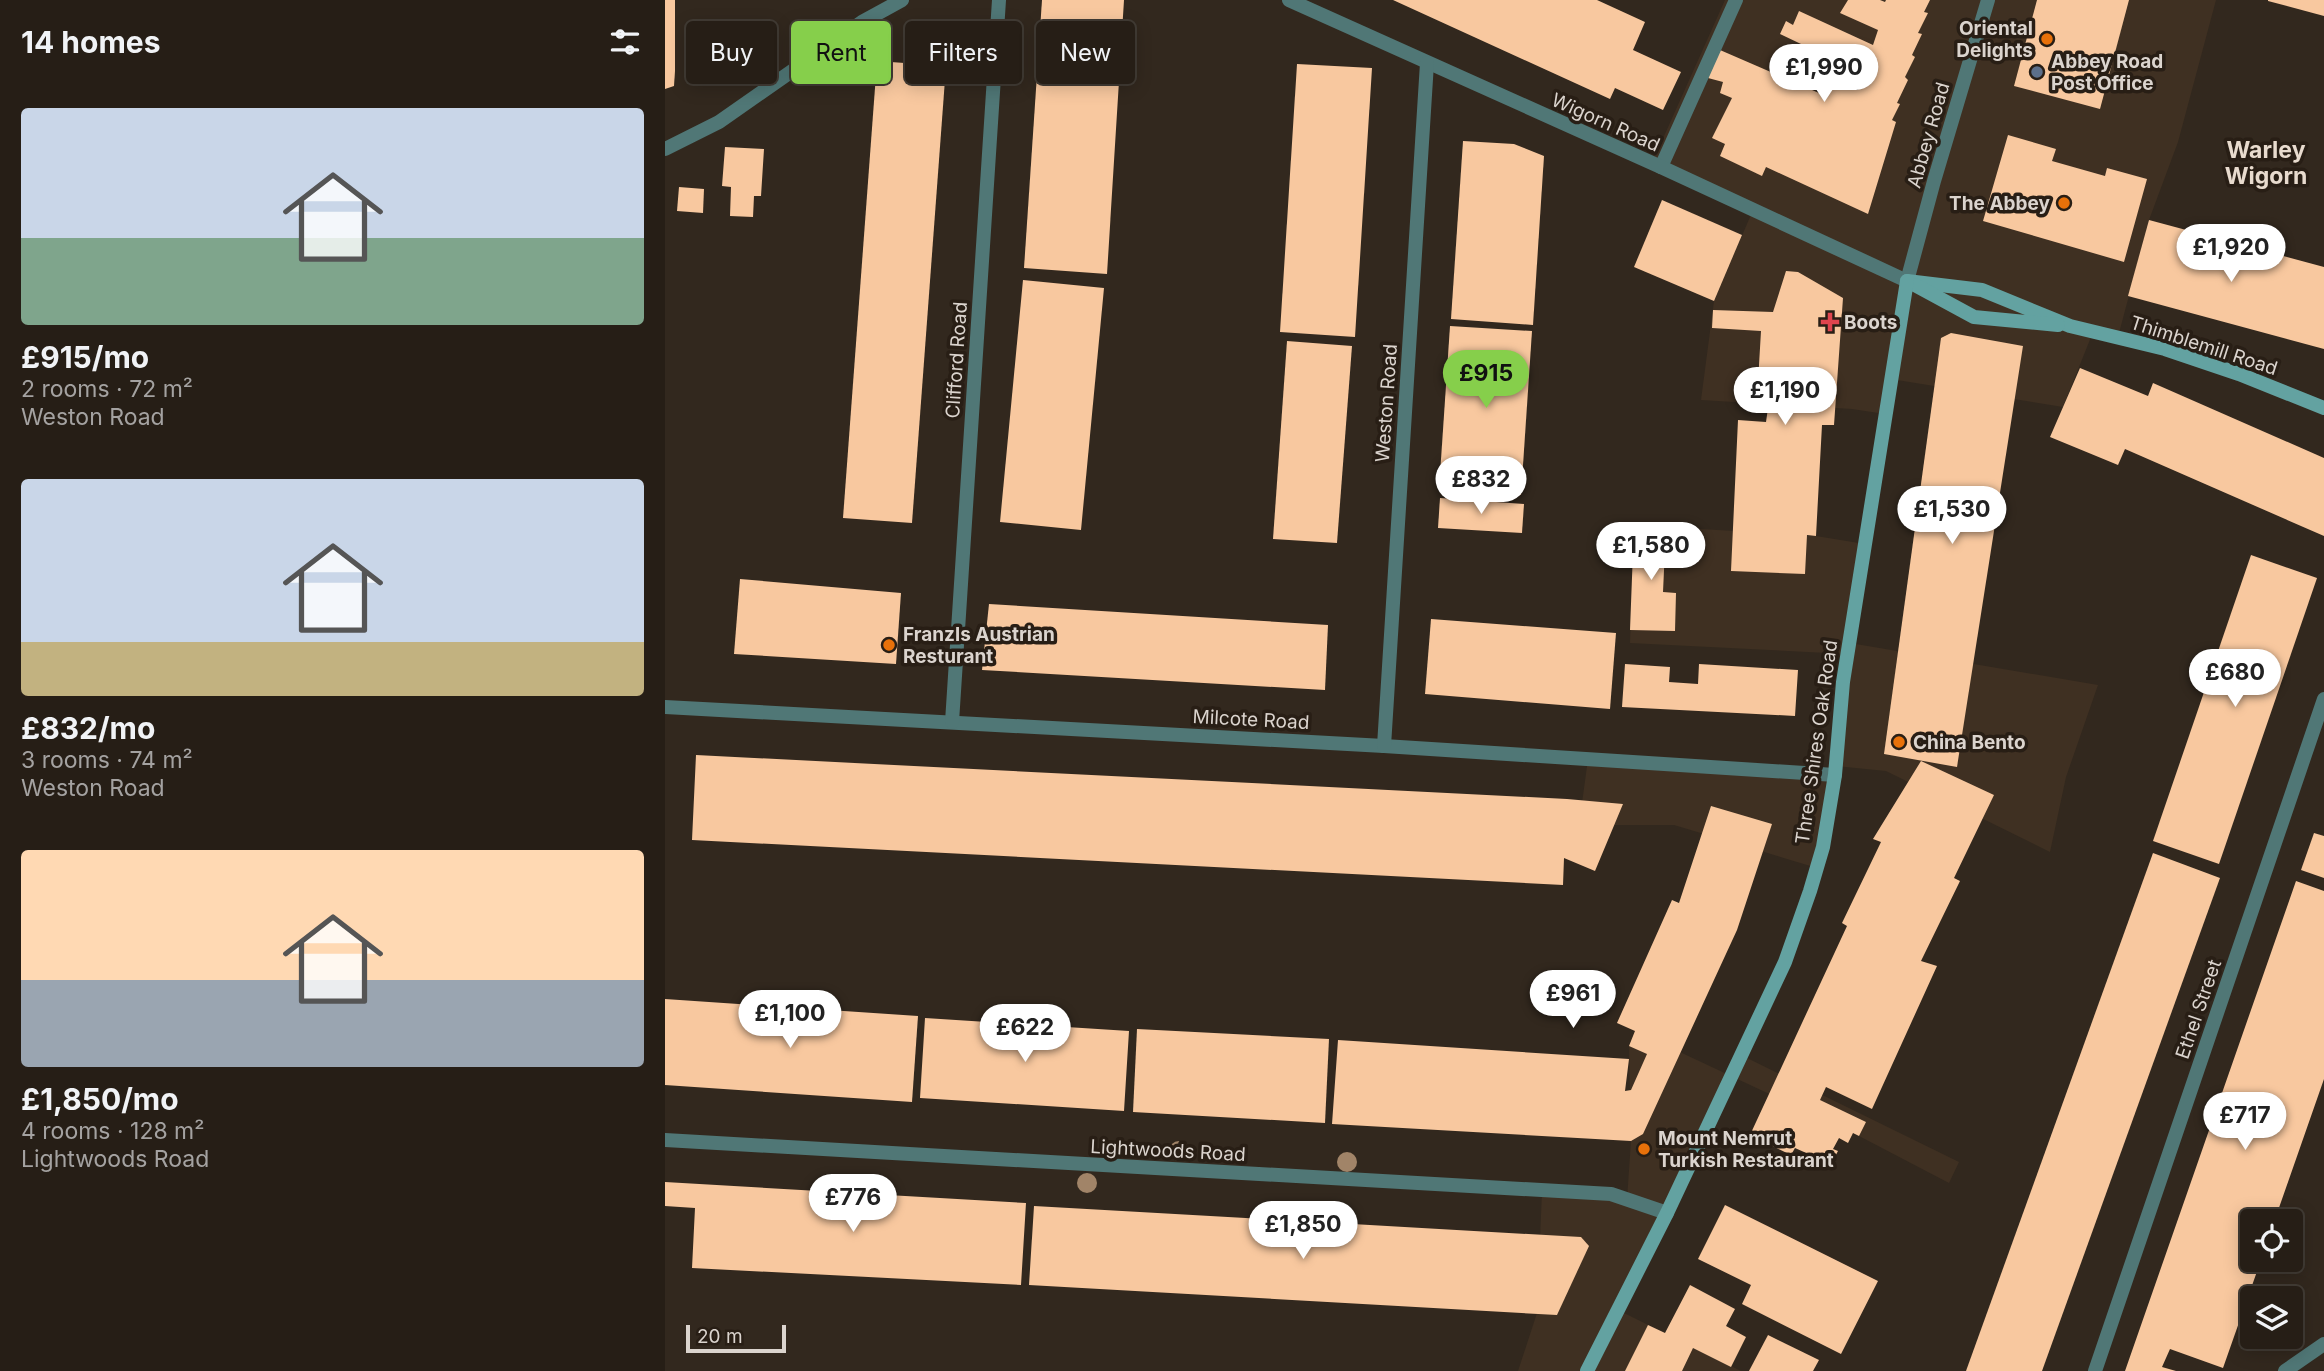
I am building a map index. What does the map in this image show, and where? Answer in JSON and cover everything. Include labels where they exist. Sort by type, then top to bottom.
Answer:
[{"type":"main road","name":"Thimblemill Road","points":[[1907,281],[1982,290],[2070,326]]},
{"type":"main road","name":"Thimblemill Road","points":[[1907,281],[1974,317],[2070,326],[2165,349],[2239,374],[2324,408]]},
{"type":"main road","name":"Three Shires Oak Road","points":[[1587,1371],[1667,1213],[1785,962],[1823,847],[1835,775],[1843,682],[1907,281]]},
{"type":"street","points":[[665,149],[719,122],[862,22],[902,0]]},
{"type":"street","name":"Clifford Road","points":[[952,722],[999,0]]},
{"type":"street","name":"Wigorn Road","points":[[1289,0],[1907,281]]},
{"type":"street","points":[[1661,167],[1736,0]]},
{"type":"street","name":"Abbey Road","points":[[1907,281],[1988,0]]},
{"type":"street","name":"Weston Road","points":[[1384,746],[1427,63]]},
{"type":"street","name":"Ethel Street","points":[[2095,1371],[2324,699]]},
{"type":"street","name":"Milcote Road","points":[[665,707],[1384,746],[1835,775]]},
{"type":"street","name":"Lightwoods Road","points":[[665,1140],[1611,1194],[1667,1213]]},
{"type":"street","points":[[2285,1371],[2324,1343]]},
{"type":"shaded area","points":[[1725,0],[2216,0],[2178,142],[2149,220],[2118,337],[2093,332],[2063,407],[1891,379],[1885,414],[1852,409],[1701,400],[1714,301],[1753,210],[1652,163]]},
{"type":"shaded area","points":[[1634,525],[1816,536],[1865,544],[1850,643],[2098,685],[2066,777],[2050,852],[1886,771],[1836,766],[1847,654],[1630,643]]},
{"type":"shaded area","points":[[1588,759],[1835,775],[1817,868],[1674,825],[1579,825]]},
{"type":"shaded area","points":[[1635,1031],[1731,1076],[1618,1310],[1741,1371],[1518,1371],[1537,1313],[1542,1191],[1627,1199],[1631,1141],[1629,1046]]},
{"type":"shaded area","points":[[1741,1055],[1959,1162],[1949,1183],[1859,1136],[1731,1076]]},
{"type":"building","points":[[665,0],[675,0],[675,71],[674,86],[665,89]]},
{"type":"building","points":[[1042,0],[1124,0],[1123,21],[1041,21]]},
{"type":"building","points":[[1393,0],[1597,0],[1645,22],[1633,50],[1681,72],[1663,110],[1615,88],[1610,99]]},
{"type":"building","points":[[1848,0],[1930,0],[1924,12],[1928,13],[1918,33],[1922,34],[1912,55],[1915,57],[1905,77],[1908,80],[1892,120],[1896,122],[1868,214],[1766,167],[1762,176],[1720,156],[1725,144],[1712,138],[1732,98],[1720,93],[1723,82],[1708,78],[1720,50],[1819,93],[1827,76],[1858,90],[1864,74],[1780,34],[1786,21],[1793,25],[1799,11],[1873,45],[1878,30],[1840,13]]},
{"type":"building","points":[[2037,0],[2129,0],[2100,109],[2014,86]]},
{"type":"building","points":[[2324,0],[2324,16],[2268,1]]},
{"type":"building","points":[[891,62],[905,63],[905,84],[945,84],[912,523],[843,518],[875,84],[891,84]]},
{"type":"building","points":[[1297,64],[1372,68],[1355,337],[1280,332]]},
{"type":"building","points":[[1036,84],[1119,84],[1107,274],[1024,268]]},
{"type":"building","name":"The Abbey","points":[[2008,135],[2056,149],[2052,161],[2105,176],[2107,168],[2147,179],[2124,262],[1983,221]]},
{"type":"building","points":[[1463,141],[1514,144],[1544,156],[1533,325],[1451,319]]},
{"type":"building","points":[[725,147],[764,149],[761,196],[754,196],[753,217],[730,216],[731,187],[722,186]]},
{"type":"building","points":[[679,187],[704,189],[703,213],[677,211]]},
{"type":"building","points":[[1662,200],[1742,235],[1714,301],[1634,267]]},
{"type":"building","points":[[2149,220],[2324,267],[2324,349],[2128,296]]},
{"type":"building","points":[[1786,271],[1798,272],[1843,298],[1834,425],[1822,425],[1816,536],[1807,535],[1805,574],[1731,571],[1738,420],[1766,422],[1768,408],[1791,409],[1793,383],[1758,382],[1761,331],[1712,328],[1713,310],[1773,312]]},
{"type":"building","points":[[1023,280],[1104,288],[1081,530],[1000,522]]},
{"type":"building","points":[[1450,326],[1532,331],[1521,495],[1439,489]]},
{"type":"building","points":[[1951,333],[2023,346],[1957,767],[1884,754],[1941,338]]},
{"type":"building","points":[[1287,341],[1352,346],[1337,543],[1273,539]]},
{"type":"building","points":[[2080,368],[2148,396],[2153,383],[2324,458],[2324,536],[2125,449],[2118,465],[2050,437]]},
{"type":"building","points":[[1440,498],[1524,504],[1522,533],[1438,528]]},
{"type":"building","points":[[1634,525],[1666,526],[1663,592],[1676,593],[1675,631],[1630,630]]},
{"type":"building","points":[[2251,555],[2317,578],[2219,864],[2153,841]]},
{"type":"building","points":[[740,579],[901,593],[896,664],[734,654]]},
{"type":"building","points":[[989,604],[1328,625],[1325,690],[982,670]]},
{"type":"building","points":[[1431,619],[1616,633],[1610,709],[1425,694]]},
{"type":"building","points":[[1625,664],[1670,667],[1669,682],[1698,684],[1699,664],[1798,670],[1795,716],[1622,707]]},
{"type":"building","points":[[696,755],[1623,804],[1595,871],[1564,858],[1563,885],[692,840]]},
{"type":"building","points":[[1921,761],[1994,795],[1954,878],[1960,881],[1921,961],[1937,966],[1872,1109],[1826,1087],[1820,1100],[1866,1122],[1859,1136],[1853,1133],[1848,1143],[1839,1138],[1833,1149],[1838,1151],[1831,1164],[1795,1148],[1791,1155],[1750,1135],[1847,926],[1842,923],[1881,842],[1873,839]]},
{"type":"building","points":[[1711,806],[1772,824],[1737,930],[1643,1134],[1631,1141],[1332,1124],[1338,1040],[1629,1059],[1625,1091],[1631,1090],[1647,1054],[1629,1046],[1635,1031],[1617,1023],[1672,900],[1679,903]]},
{"type":"building","points":[[2314,833],[2324,836],[2324,878],[2301,870]]},
{"type":"building","points":[[2153,853],[2220,878],[2042,1371],[1966,1371]]},
{"type":"building","points":[[2296,881],[2324,891],[2324,1079],[2279,1209],[2240,1209],[2240,1272],[2257,1272],[2252,1286],[2240,1286],[2240,1320],[2223,1368],[2170,1349],[2162,1367],[2176,1371],[2125,1371]]},
{"type":"building","points":[[665,999],[918,1016],[912,1102],[665,1085]]},
{"type":"building","points":[[925,1018],[1129,1031],[1124,1111],[920,1098]]},
{"type":"building","points":[[1137,1029],[1329,1039],[1325,1123],[1133,1112]]},
{"type":"building","points":[[665,1182],[1026,1203],[1021,1285],[692,1268],[695,1208],[665,1206]]},
{"type":"building","points":[[1725,1205],[1878,1281],[1841,1354],[1742,1304],[1751,1285],[1698,1259]]},
{"type":"building","points":[[1034,1206],[1581,1237],[1589,1246],[1557,1315],[1029,1285]]},
{"type":"building","points":[[1690,1285],[1735,1309],[1726,1326],[1746,1337],[1731,1367],[1693,1348],[1682,1371],[1625,1371],[1648,1325],[1665,1333]]},
{"type":"building","points":[[1768,1335],[1819,1360],[1813,1371],[1749,1371]]},
{"type":"place","name":"Oriental Delights","points":[[2047,39]]},
{"type":"place","name":"Abbey Road Post Office","points":[[2037,72]]},
{"type":"place","name":"The Abbey","points":[[2064,203]]},
{"type":"place","name":"Boots","points":[[1830,322]]},
{"type":"place","name":"Franzls Austrian Resturant","points":[[889,645]]},
{"type":"place","name":"China Bento","points":[[1899,742]]},
{"type":"place","name":"Mount Nemrut Turkish Restaurant","points":[[1644,1149]]},
{"type":"district","name":"Warley Wigorn","points":[[2266,163]]}]
